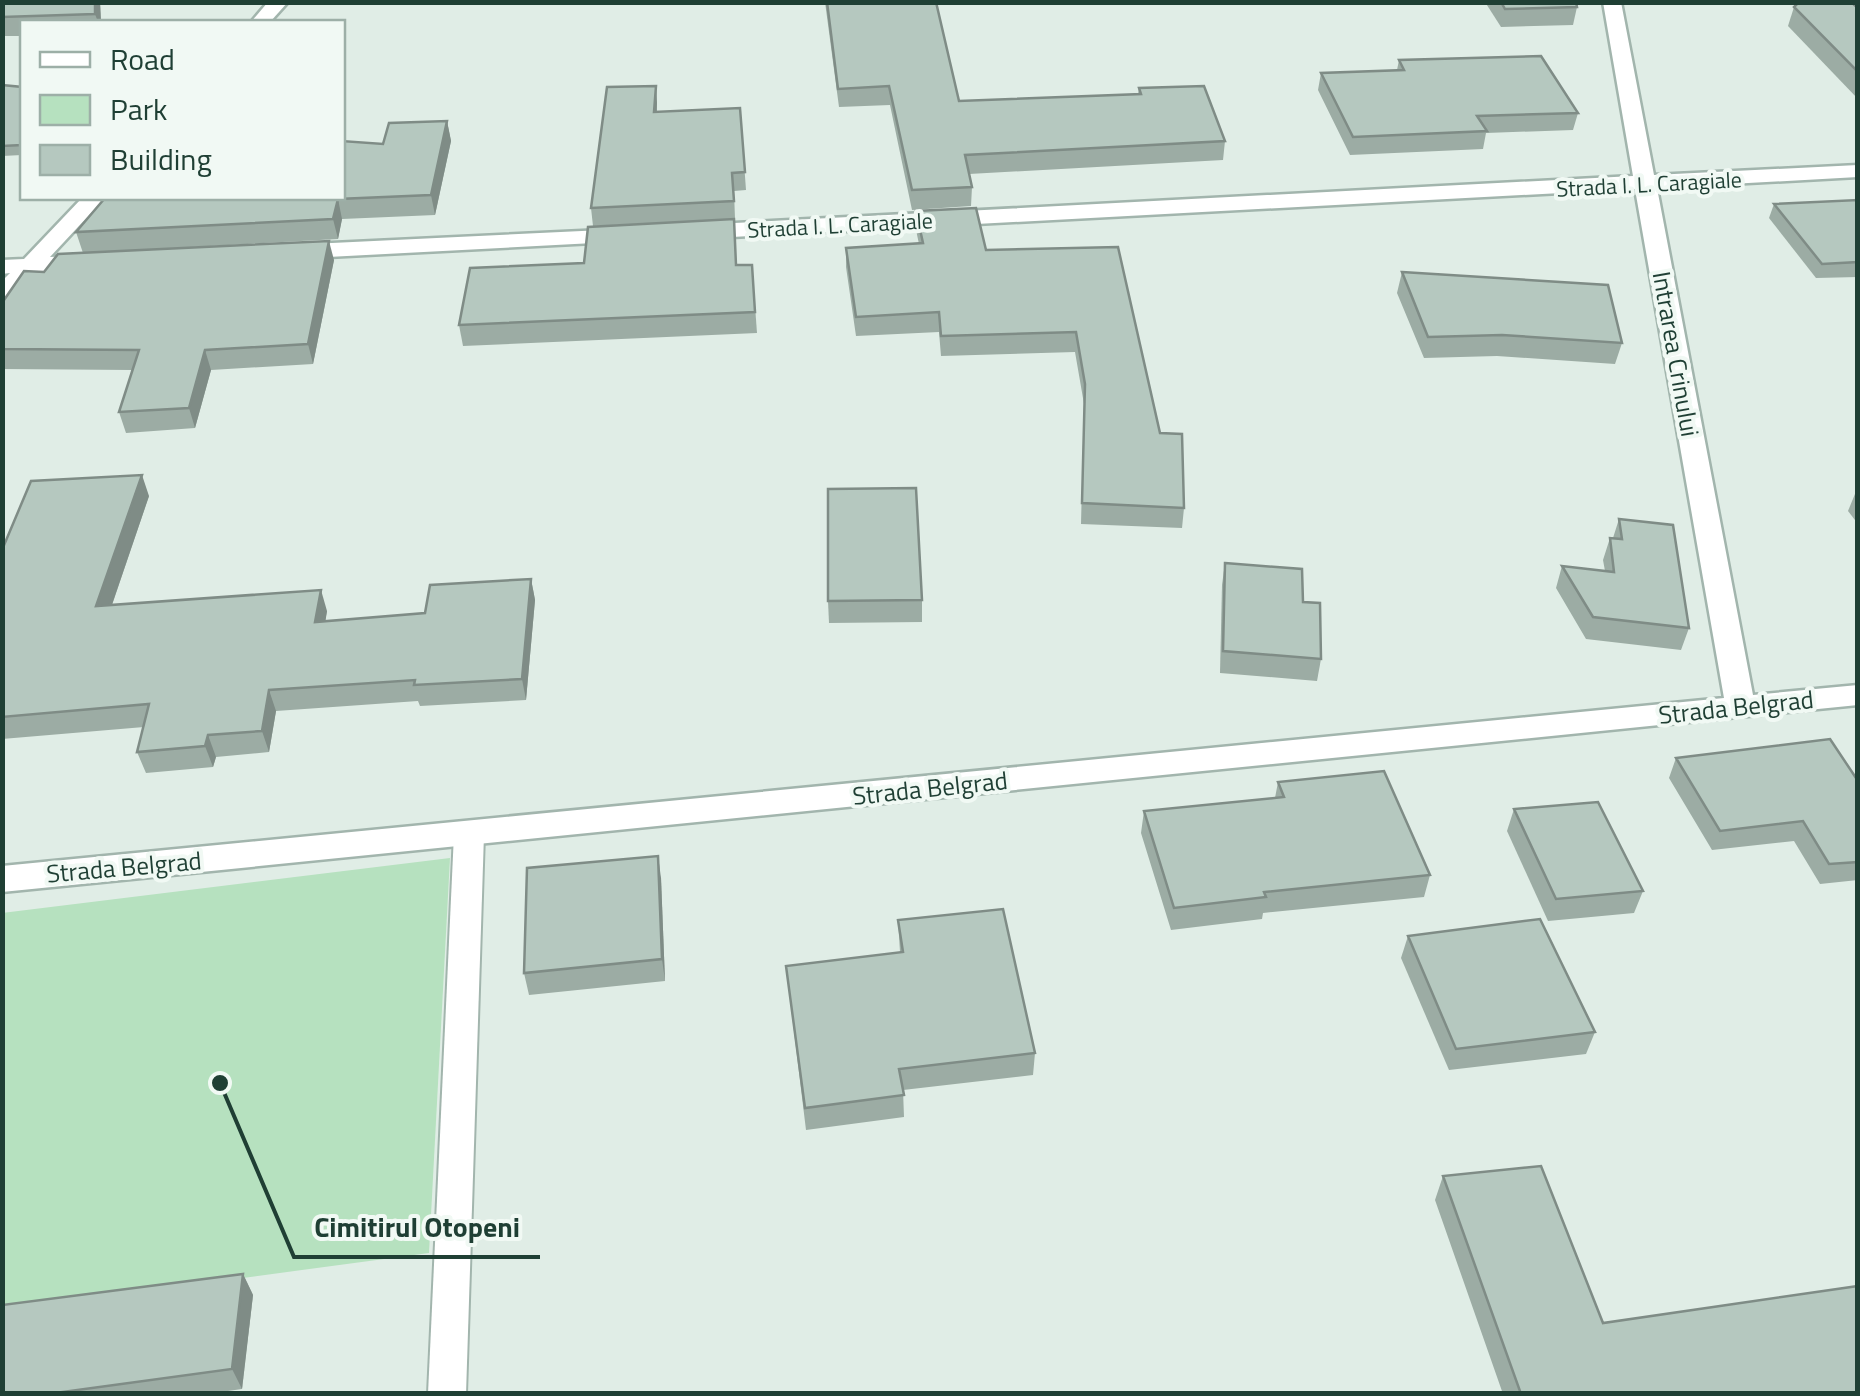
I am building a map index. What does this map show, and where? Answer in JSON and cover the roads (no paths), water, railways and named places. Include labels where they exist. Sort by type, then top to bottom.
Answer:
[{"type":"street","name":"Intrarea Crinului","points":[[1612,2],[1740,706]]},
{"type":"street","name":"Strada I. L. Caragiale","points":[[268,254],[1858,172]]},
{"type":"street","points":[[2,295],[92,200]]},
{"type":"street","points":[[2,267],[109,261]]},
{"type":"street","name":"Strada Belgrad","points":[[2,879],[1858,694]]},
{"type":"lane","points":[[447,1394],[470,834]]},
{"type":"place","name":"Cimitirul Otopeni","points":[[220,1083]]}]
